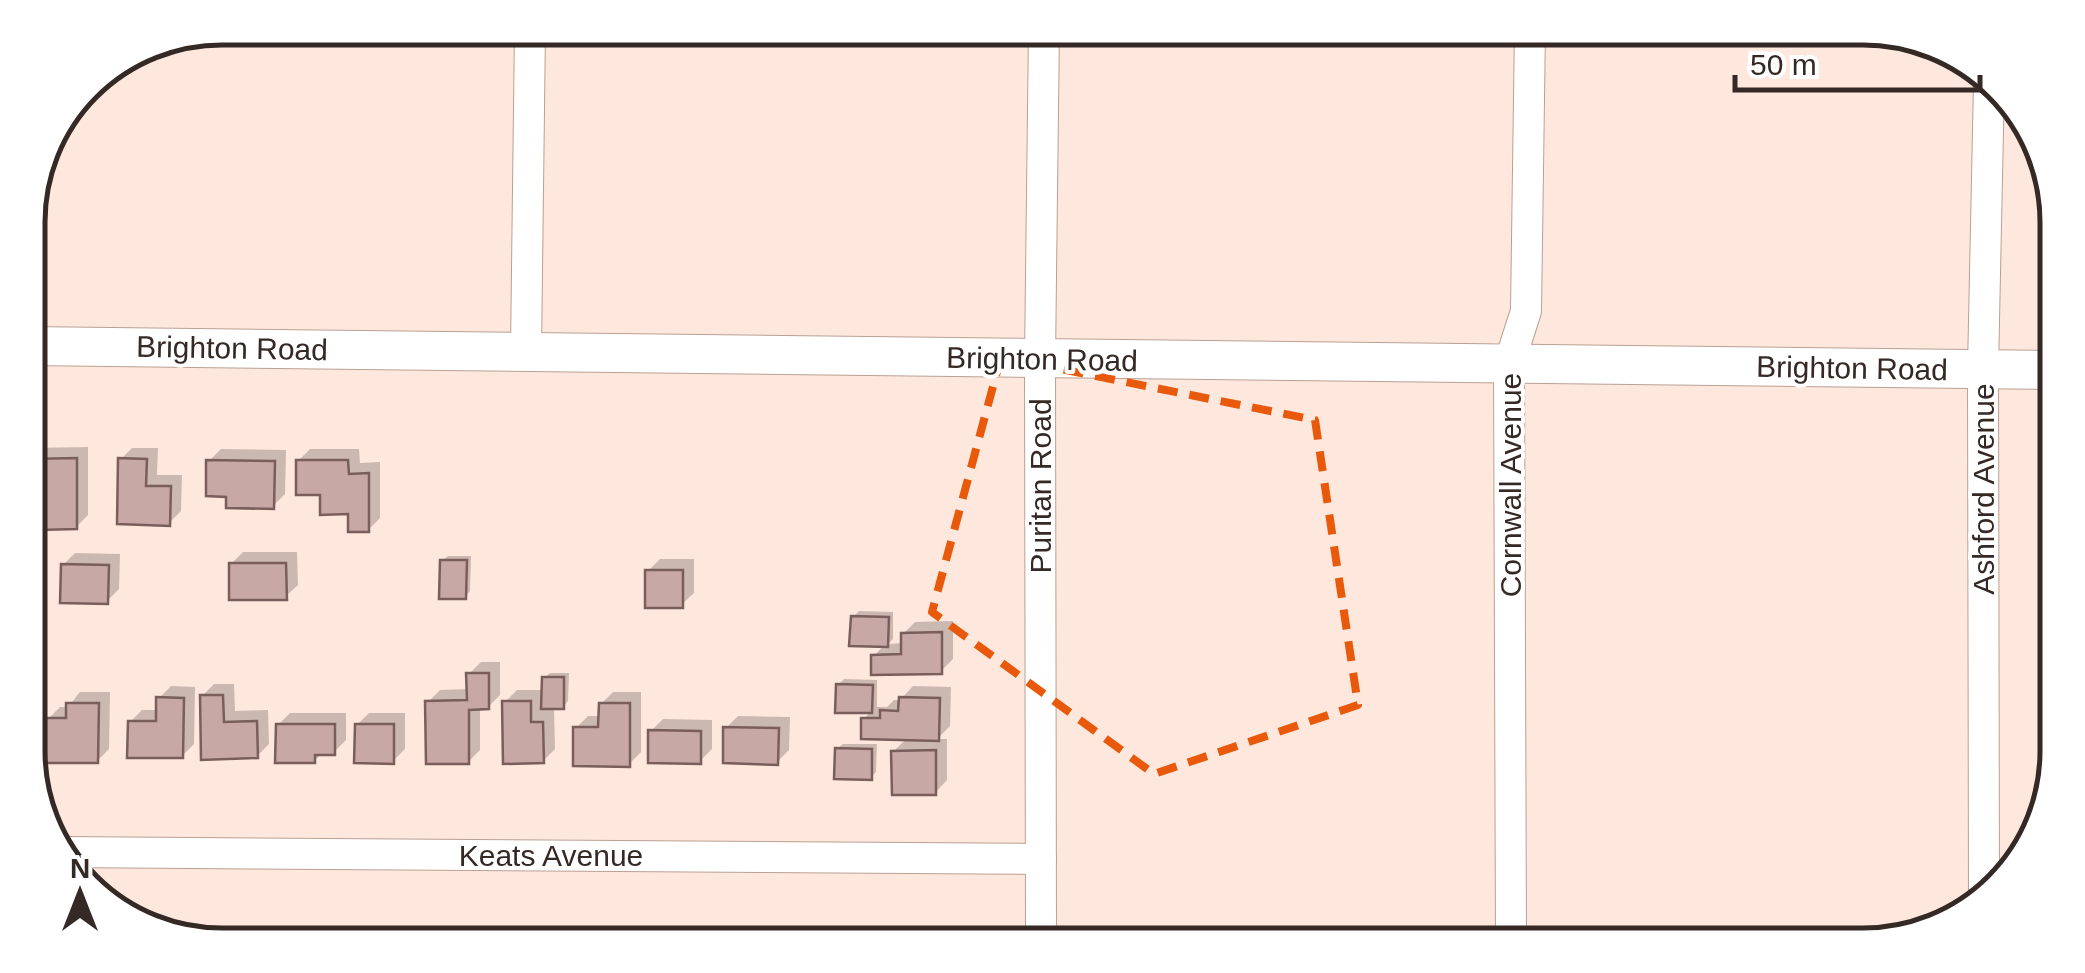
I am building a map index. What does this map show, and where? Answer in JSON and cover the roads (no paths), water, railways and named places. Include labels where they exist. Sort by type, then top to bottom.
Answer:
[{"type":"street","points":[[526,351],[530,45]]},
{"type":"street","name":"Puritan Road","points":[[1041,928],[1044,45]]},
{"type":"street","name":"Cornwall Avenue","points":[[1511,928],[1509,364],[1526,311],[1530,45]]},
{"type":"street","name":"Ashford Avenue","points":[[1984,880],[1983,369],[1989,98]]},
{"type":"street","name":"Brighton Road","points":[[45,346],[2040,370]]},
{"type":"street","name":"Keats Avenue","points":[[130,852],[1041,859]]}]
